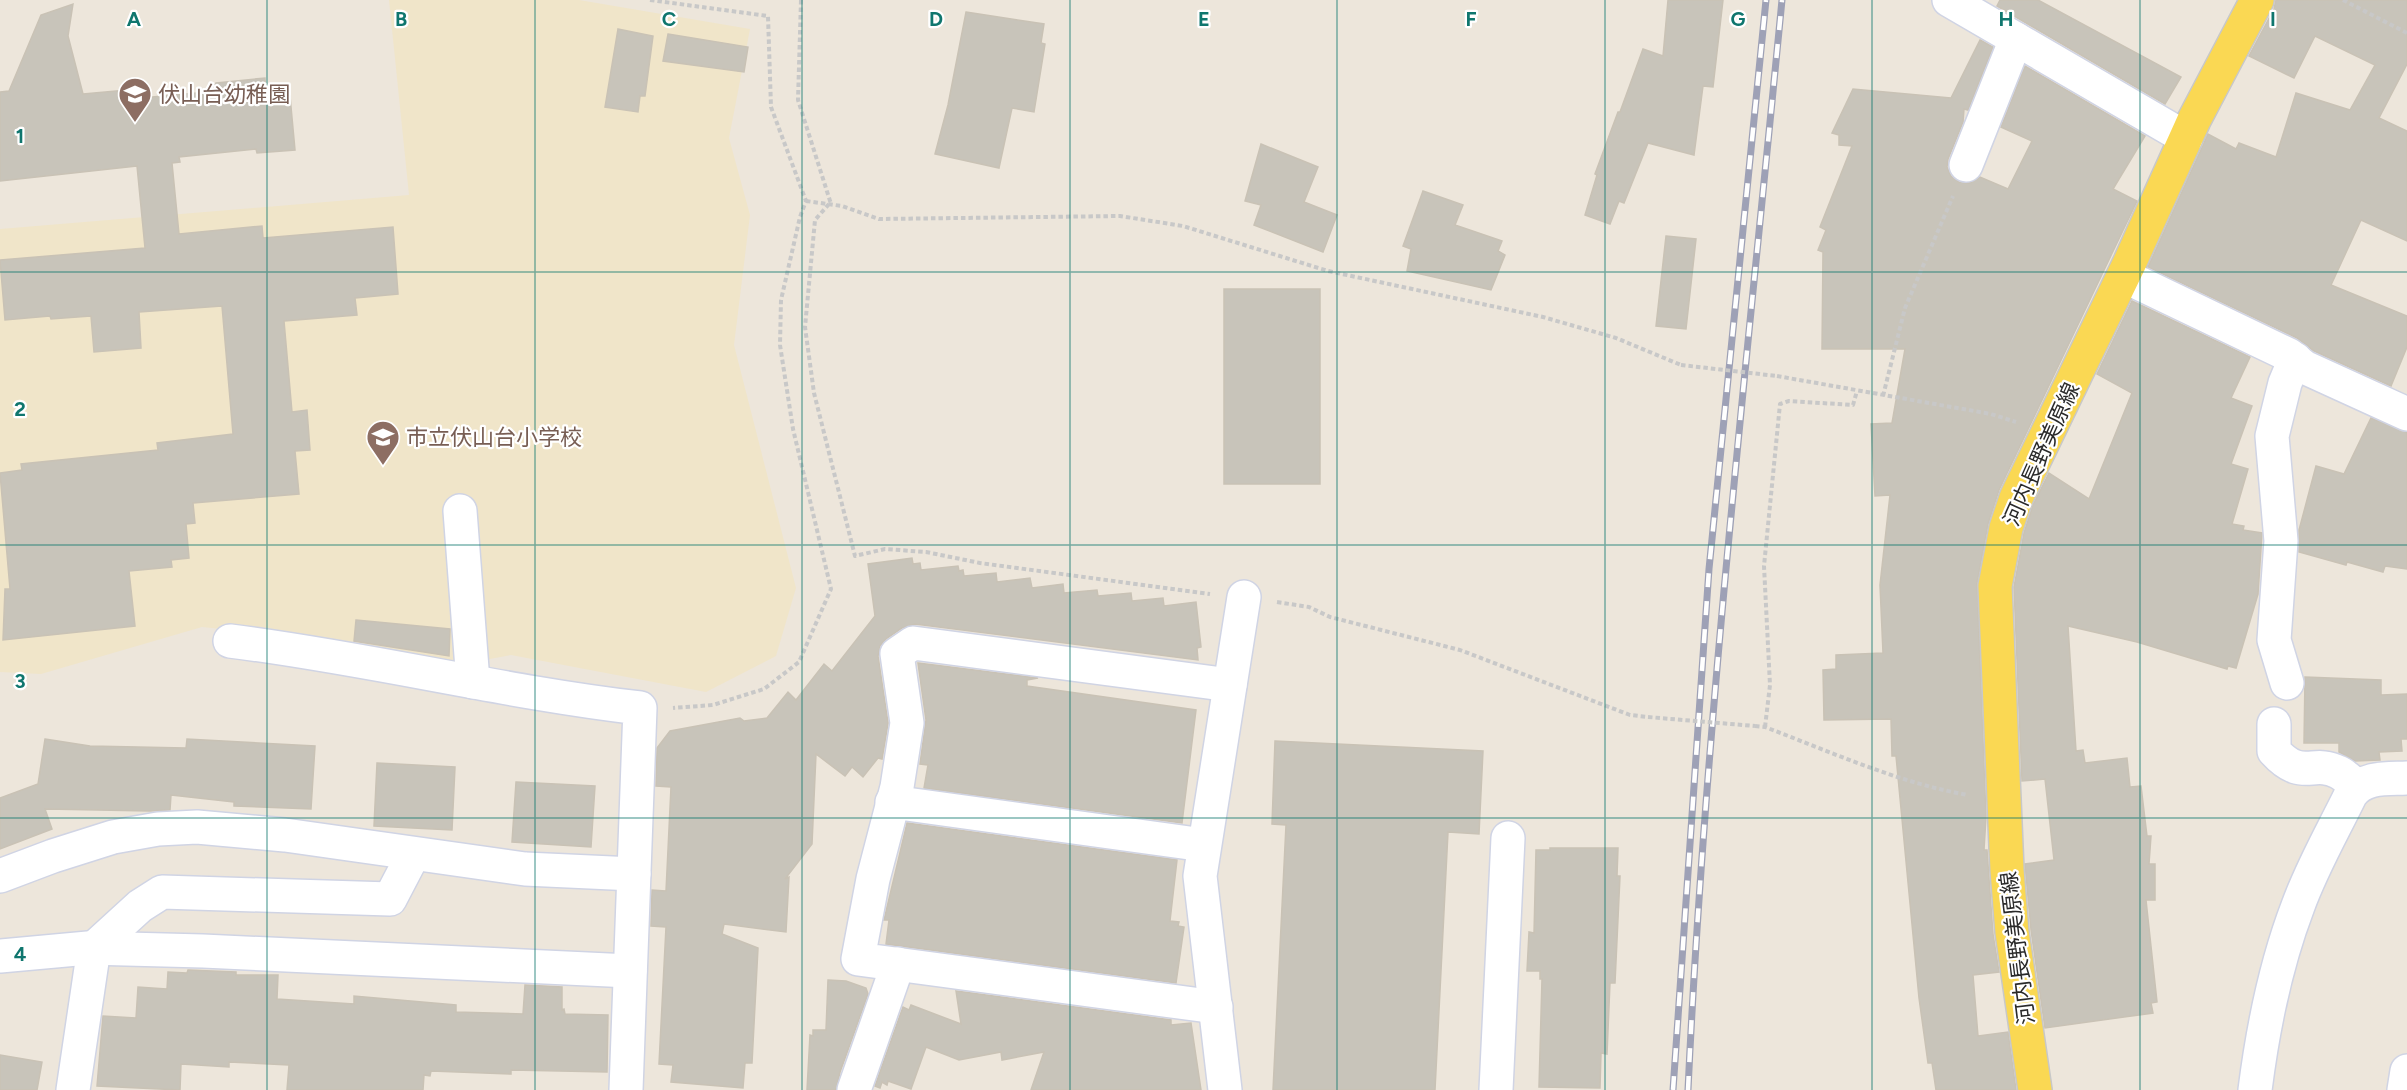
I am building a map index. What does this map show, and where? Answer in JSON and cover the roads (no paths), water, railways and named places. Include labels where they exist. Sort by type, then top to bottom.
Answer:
[{"type":"main road","name":"河内長野美原線","points":[[2036,1090],[2012,932],[2004,802],[1995,586],[2006,528],[2016,498],[2124,276],[2186,138],[2257,0]]},
{"type":"street","points":[[1949,0],[2186,138]]},
{"type":"street","points":[[1966,165],[2016,39]]},
{"type":"street","points":[[2124,276],[2295,359],[2304,367],[2407,414]]},
{"type":"street","points":[[2287,683],[2274,640],[2281,541],[2272,436],[2285,383],[2295,359]]},
{"type":"street","points":[[460,511],[473,682]]},
{"type":"street","points":[[1225,1090],[1200,876],[1244,597]]},
{"type":"street","points":[[230,641],[285,648],[549,696],[640,708],[626,1090]]},
{"type":"street","points":[[1216,1007],[858,959],[873,879],[897,788],[907,723],[897,654],[913,643],[1230,685]]},
{"type":"street","points":[[2274,724],[2274,751],[2283,761],[2294,768],[2329,769],[2339,772],[2357,786]]},
{"type":"street","points":[[2255,1090],[2269,1002],[2285,941],[2311,874],[2357,786],[2370,780],[2407,778]]},
{"type":"street","points":[[892,802],[1204,845]]},
{"type":"street","points":[[0,876],[113,837],[158,829],[197,827],[234,829],[525,869],[634,874]]},
{"type":"street","points":[[1496,1090],[1508,838]]},
{"type":"street","points":[[73,1090],[94,948],[140,906],[162,892],[390,899],[413,855]]},
{"type":"street","points":[[0,956],[94,948],[215,951],[630,971]]},
{"type":"street","points":[[854,1090],[898,964]]},
{"type":"street","points":[[2404,1090],[2407,1071]]},
{"type":"railway","points":[[1673,1090],[1709,569],[1766,0]]},
{"type":"railway","points":[[1688,1090],[1695,953],[1716,680],[1782,0]]},
{"type":"place","name":"伏山台幼稚園","points":[[135,123]]},
{"type":"place","name":"市立伏山台小学校","points":[[383,466]]}]
